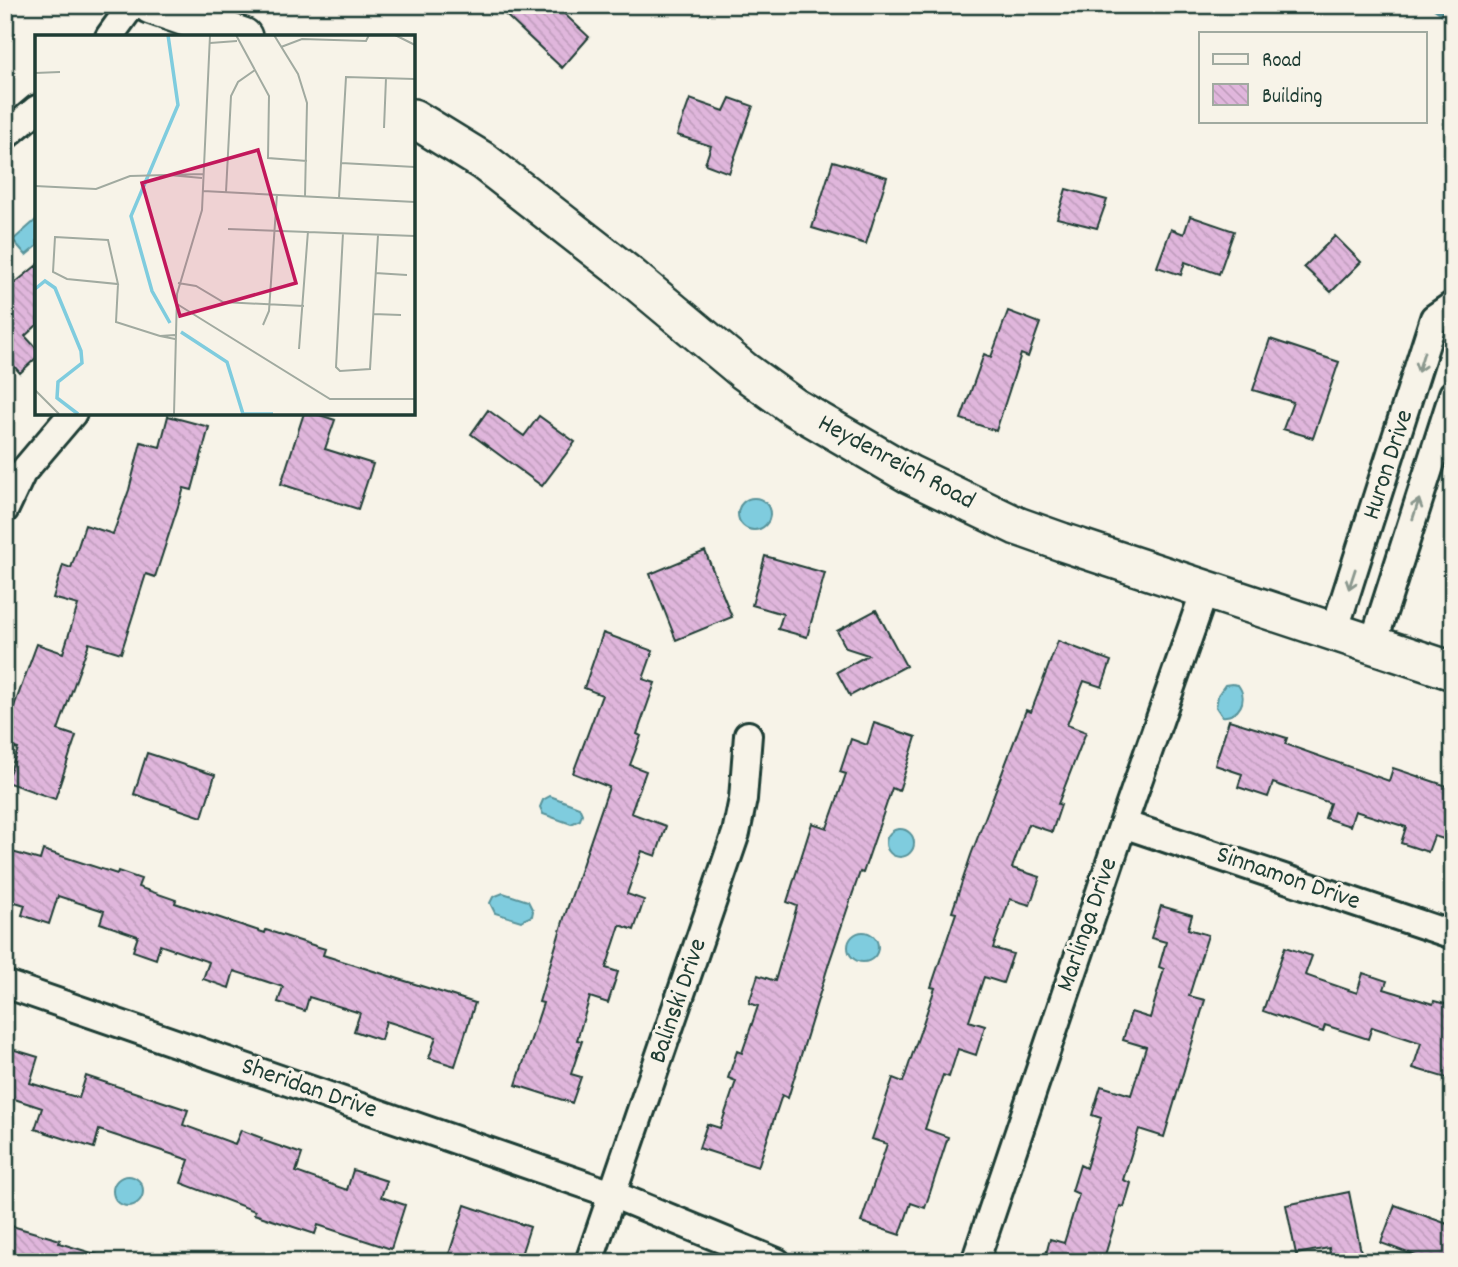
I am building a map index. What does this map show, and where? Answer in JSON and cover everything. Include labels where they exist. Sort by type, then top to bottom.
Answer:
[{"type":"street","points":[[110,35],[132,5]]},
{"type":"street","points":[[151,5],[237,35]]},
{"type":"street","points":[[5,136],[35,111]]},
{"type":"street","name":"Heydenreich Road","points":[[415,119],[483,161],[629,275],[744,371],[794,407],[928,484],[1017,526],[1453,671]]},
{"type":"street","name":"Huron Drive","points":[[1334,632],[1434,318],[1453,305]]},
{"type":"street","name":"Huron Drive","points":[[1373,644],[1453,394]]},
{"type":"street","points":[[1406,411],[1444,423]]},
{"type":"street","points":[[5,509],[22,473],[71,415]]},
{"type":"street","name":"Marlinga Drive","points":[[975,1262],[1205,590]]},
{"type":"street","name":"Balinski Drive","points":[[589,1262],[736,833],[743,799],[748,735]]},
{"type":"street","name":"Sinnamon Drive","points":[[1123,824],[1453,935]]},
{"type":"street","name":"Sheridan Drive","points":[[5,984],[612,1194],[777,1262]]},
{"type":"water","points":[[35,221],[35,248],[26,255],[13,240]]},
{"type":"water","points":[[754,498],[766,502],[770,514],[766,526],[754,530],[742,526],[738,514],[742,502]]},
{"type":"water","points":[[1225,685],[1238,685],[1241,690],[1242,701],[1233,714],[1222,716],[1216,707],[1218,695]]},
{"type":"water","points":[[550,796],[579,807],[582,814],[580,820],[571,824],[543,814],[540,807],[543,800]]},
{"type":"water","points":[[900,829],[910,833],[914,843],[910,853],[900,857],[890,853],[886,843],[890,833]]},
{"type":"water","points":[[503,893],[528,901],[533,911],[532,916],[521,921],[495,913],[490,903],[493,897]]},
{"type":"water","points":[[863,932],[874,936],[878,947],[874,958],[863,962],[852,958],[848,947],[852,936]]},
{"type":"water","points":[[128,1176],[139,1180],[143,1191],[139,1202],[128,1206],[117,1202],[113,1191],[117,1180]]},
{"type":"building","points":[[495,5],[555,5],[589,37],[562,68]]},
{"type":"building","points":[[730,98],[753,106],[729,173],[705,164],[711,146],[677,135],[690,99],[724,111]]},
{"type":"building","points":[[833,161],[887,177],[866,244],[812,228]]},
{"type":"building","points":[[1066,189],[1107,200],[1097,228],[1057,218]]},
{"type":"building","points":[[1190,216],[1234,231],[1219,274],[1185,262],[1181,275],[1157,267],[1171,229],[1184,234]]},
{"type":"building","points":[[1335,236],[1361,262],[1331,292],[1304,267]]},
{"type":"building","points":[[35,267],[35,327],[25,336],[35,347],[35,359],[20,373],[5,356],[5,291]]},
{"type":"building","points":[[1008,311],[1040,323],[1028,357],[1021,354],[996,431],[961,419],[984,354],[991,357]]},
{"type":"building","points":[[1270,339],[1339,362],[1313,438],[1283,429],[1293,402],[1253,390]]},
{"type":"building","points":[[488,410],[524,436],[539,416],[575,442],[542,486],[471,434]]},
{"type":"building","points":[[303,415],[320,415],[335,420],[325,449],[373,464],[358,509],[281,484]]},
{"type":"building","points":[[168,416],[209,427],[192,490],[184,488],[155,577],[146,574],[121,653],[89,643],[58,730],[76,736],[55,799],[6,782],[18,749],[5,745],[5,731],[37,644],[63,653],[78,605],[53,598],[63,565],[71,568],[85,525],[113,534],[129,490],[141,442],[160,447]]},
{"type":"building","points":[[705,551],[732,617],[676,640],[650,574]]},
{"type":"building","points":[[765,556],[825,573],[807,637],[778,629],[783,614],[752,605]]},
{"type":"building","points":[[876,610],[906,666],[850,696],[837,672],[868,655],[846,648],[837,631]]},
{"type":"building","points":[[603,633],[653,651],[643,679],[655,683],[637,734],[641,736],[630,765],[646,771],[631,813],[666,826],[656,856],[642,851],[627,894],[644,900],[634,930],[620,925],[606,968],[618,972],[608,1003],[590,997],[577,1040],[582,1041],[571,1074],[581,1077],[572,1103],[516,1085],[543,1003],[539,1002],[564,918],[609,787],[573,773],[602,695],[584,688]]},
{"type":"building","points":[[1058,641],[1111,661],[1102,687],[1084,681],[1067,725],[1086,732],[1058,804],[1061,805],[1052,832],[1028,824],[1012,868],[1040,877],[1030,905],[1010,899],[993,948],[1013,954],[1003,983],[984,977],[969,1021],[985,1026],[976,1055],[958,1049],[949,1077],[943,1075],[925,1129],[948,1137],[925,1208],[911,1203],[900,1235],[861,1222],[887,1144],[872,1139],[893,1078],[903,1082],[935,988],[931,987],[956,913],[952,912],[971,855],[1026,710],[1031,712]]},
{"type":"building","points":[[1229,720],[1287,738],[1285,744],[1389,781],[1393,768],[1453,788],[1453,842],[1434,836],[1428,852],[1401,843],[1406,827],[1355,811],[1350,826],[1325,818],[1330,803],[1273,783],[1268,797],[1238,787],[1242,774],[1215,765]]},
{"type":"building","points":[[874,723],[916,737],[899,791],[892,788],[863,873],[860,872],[788,1098],[782,1095],[758,1167],[699,1148],[707,1124],[720,1128],[736,1081],[728,1078],[737,1051],[742,1053],[758,1006],[749,1003],[758,975],[775,981],[797,906],[787,902],[812,823],[827,828],[846,774],[840,772],[851,739],[867,745]]},
{"type":"building","points":[[147,753],[215,775],[202,817],[134,794]]},
{"type":"building","points":[[5,850],[40,860],[43,850],[117,874],[118,871],[141,879],[138,887],[176,900],[175,903],[265,933],[266,930],[325,949],[323,955],[475,1003],[455,1066],[429,1058],[436,1037],[386,1021],[381,1040],[354,1031],[360,1013],[309,997],[305,1011],[278,1002],[283,987],[234,971],[229,988],[203,979],[209,962],[160,945],[156,959],[133,951],[138,936],[100,923],[104,911],[58,896],[49,924],[22,915],[25,905],[5,899]]},
{"type":"building","points":[[1161,906],[1192,915],[1188,929],[1208,935],[1189,996],[1205,1000],[1164,1137],[1139,1129],[1123,1180],[1131,1183],[1124,1207],[1120,1206],[1105,1255],[1108,1256],[1107,1262],[1044,1262],[1050,1239],[1064,1243],[1079,1194],[1072,1191],[1080,1165],[1086,1168],[1101,1118],[1092,1115],[1101,1086],[1131,1095],[1146,1047],[1123,1040],[1131,1012],[1150,1018],[1164,969],[1159,967],[1166,942],[1151,938]]},
{"type":"building","points":[[1285,947],[1312,956],[1305,975],[1357,993],[1363,973],[1387,981],[1384,989],[1433,1004],[1434,1001],[1453,1006],[1453,1080],[1413,1068],[1421,1043],[1372,1027],[1368,1039],[1325,1025],[1323,1032],[1263,1011]]},
{"type":"building","points":[[5,1047],[38,1057],[30,1083],[79,1098],[86,1076],[188,1110],[183,1125],[235,1144],[241,1130],[302,1154],[296,1172],[347,1190],[353,1170],[387,1181],[381,1197],[405,1205],[391,1249],[318,1225],[315,1234],[254,1214],[255,1211],[181,1183],[189,1160],[99,1130],[94,1148],[35,1129],[42,1108],[5,1096]]},
{"type":"building","points":[[1349,1192],[1363,1262],[1332,1262],[1329,1248],[1296,1254],[1286,1205]]},
{"type":"building","points":[[465,1205],[530,1227],[519,1261],[494,1253],[491,1262],[472,1262],[449,1254]]},
{"type":"building","points":[[1395,1205],[1453,1226],[1453,1241],[1445,1262],[1417,1262],[1419,1257],[1381,1243]]},
{"type":"building","points":[[5,1224],[105,1257],[104,1262],[5,1262]]},
{"type":"waterway","points":[[1434,5],[1453,19]]}]
